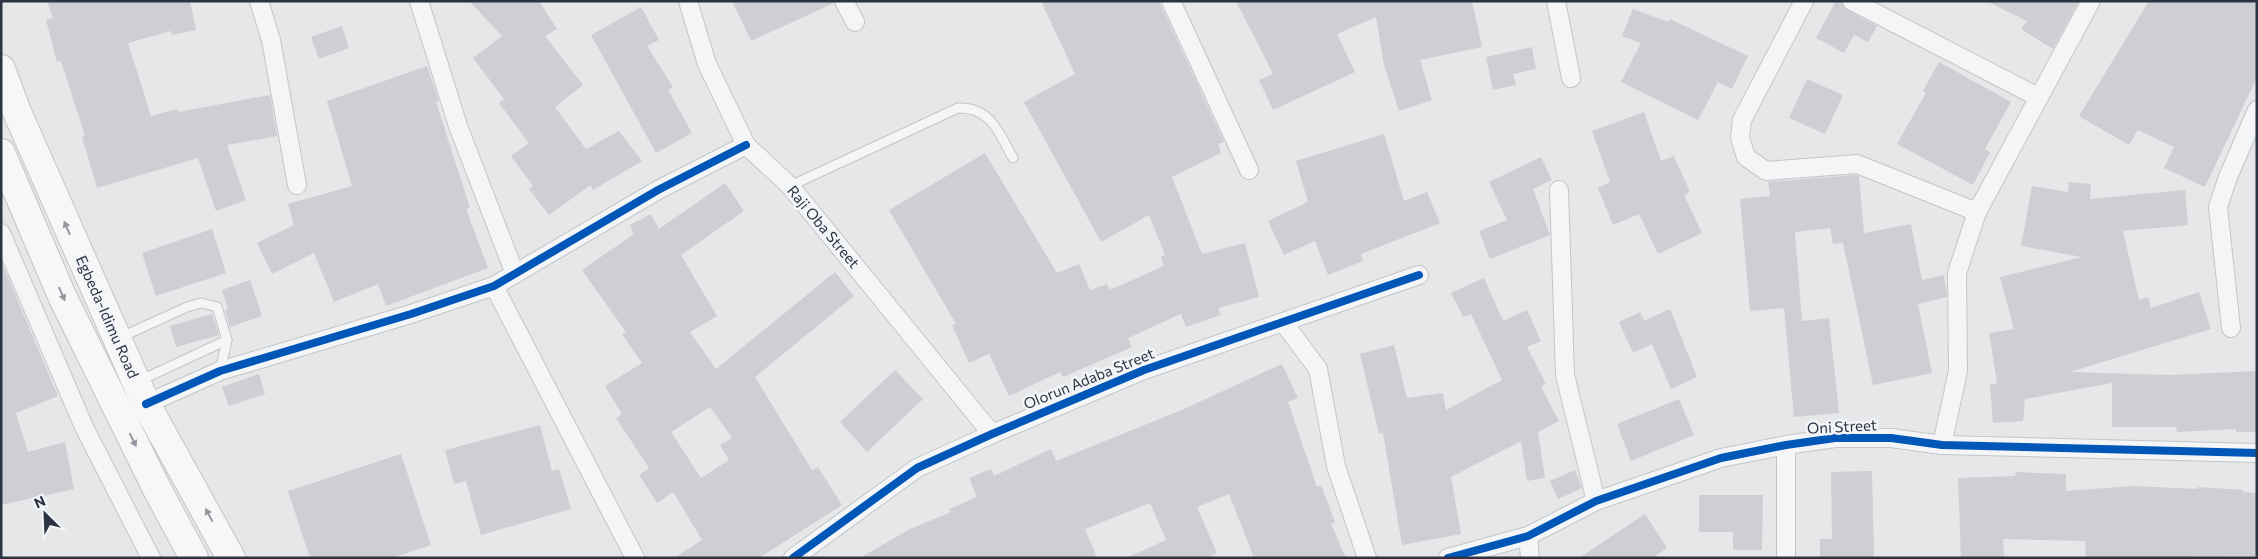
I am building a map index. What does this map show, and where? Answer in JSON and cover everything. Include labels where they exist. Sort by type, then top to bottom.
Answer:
[{"type":"main road","name":"Egbeda-Idimu Road","points":[[1,69],[21,122],[141,393],[231,558]]},
{"type":"main road","name":"Egbeda-Idimu Road","points":[[1,153],[62,296],[158,491],[194,558]]},
{"type":"street","points":[[259,1],[271,40],[297,185]]},
{"type":"street","points":[[419,1],[458,126],[515,274]]},
{"type":"street","name":"Raji Oba Street","points":[[688,1],[707,64],[746,145],[790,186],[992,434]]},
{"type":"street","points":[[844,1],[855,22]]},
{"type":"street","points":[[1171,1],[1249,170]]},
{"type":"street","points":[[1556,1],[1571,78]]},
{"type":"street","points":[[1804,1],[1742,120],[1740,138],[1746,157],[1766,171],[1857,164],[1977,212]]},
{"type":"street","points":[[1852,1],[2038,97]]},
{"type":"street","points":[[1942,445],[1958,371],[1957,273],[1977,212],[2091,1]]},
{"type":"street","points":[[2231,328],[2218,207],[2228,177],[2257,110]]},
{"type":"street","points":[[141,393],[411,314],[494,286],[658,190],[746,145]]},
{"type":"street","points":[[1559,190],[1565,375],[1596,502]]},
{"type":"street","points":[[1,233],[84,427],[151,558]]},
{"type":"street","name":"Olorun Adaba Street","points":[[793,558],[917,468],[992,434],[1144,370],[1419,275]]},
{"type":"street","points":[[494,286],[635,558]]},
{"type":"street","points":[[1283,322],[1318,369],[1336,466],[1367,558]]},
{"type":"street","name":"Oni Street","points":[[1448,558],[1528,536],[1596,502],[1721,458],[1786,445],[1835,438],[1891,438],[1942,445],[2257,453]]},
{"type":"street","points":[[1786,445],[1786,558]]},
{"type":"street","points":[[1528,536],[1530,558]]},
{"type":"lane","points":[[790,186],[958,108],[973,108],[994,123],[1013,158]]},
{"type":"lane","points":[[117,340],[187,306],[201,303],[217,306],[227,340],[220,371]]},
{"type":"lane","points":[[141,393],[227,340]]},
{"type":"building","points":[[47,1],[190,1],[196,30],[172,35],[171,31],[128,43],[151,116],[177,109],[178,112],[270,95],[277,136],[227,145],[246,200],[216,211],[198,158],[97,188],[82,137],[85,136],[61,61],[57,62],[46,20],[53,18]]},
{"type":"building","points":[[469,1],[539,1],[557,29],[545,36],[583,85],[555,107],[586,149],[619,131],[642,161],[593,190],[591,185],[549,215],[529,189],[533,186],[511,156],[529,143],[499,103],[504,99],[473,58],[502,36]]},
{"type":"building","points":[[732,1],[833,1],[834,3],[751,41]]},
{"type":"building","points":[[1041,1],[1159,1],[1224,142],[1218,144],[1221,153],[1172,177],[1202,254],[1245,243],[1259,297],[1218,308],[1221,315],[1186,327],[1181,314],[1128,338],[1132,347],[1063,377],[1060,372],[1009,396],[989,354],[969,363],[952,325],[956,324],[889,210],[985,153],[1057,273],[1079,264],[1090,290],[1107,284],[1110,290],[1164,266],[1161,256],[1165,255],[1149,215],[1101,242],[1024,102],[1075,74]]},
{"type":"building","points":[[1236,1],[1472,1],[1482,47],[1420,60],[1432,100],[1399,111],[1384,65],[1376,17],[1337,34],[1355,72],[1273,110],[1259,80],[1273,74]]},
{"type":"building","points":[[1836,1],[1841,1],[1847,10],[1877,26],[1868,42],[1854,35],[1844,53],[1816,38]]},
{"type":"building","points":[[1986,1],[2079,1],[2053,49],[2021,29],[2027,21]]},
{"type":"building","points":[[2149,1],[2257,1],[2257,77],[2205,187],[2164,168],[2174,147],[2138,130],[2129,145],[2079,116]]},
{"type":"building","points":[[641,7],[659,40],[647,46],[673,87],[668,90],[692,133],[656,153],[591,35]]},
{"type":"building","points":[[1633,9],[1668,22],[1670,19],[1748,56],[1732,89],[1718,82],[1698,120],[1621,82],[1641,43],[1622,36]]},
{"type":"building","points":[[342,26],[349,48],[319,59],[311,37]]},
{"type":"building","points":[[1532,47],[1536,69],[1513,74],[1516,85],[1493,90],[1486,57]]},
{"type":"building","points":[[1939,62],[2011,102],[1985,149],[1990,152],[1973,185],[1897,144],[1926,93],[1923,91]]},
{"type":"building","points":[[427,66],[439,101],[436,102],[470,208],[466,209],[488,268],[386,306],[378,284],[334,302],[314,253],[272,274],[257,243],[294,225],[288,204],[352,186],[327,101]]},
{"type":"building","points":[[1807,79],[1843,95],[1825,134],[1789,118]]},
{"type":"building","points":[[1644,112],[1661,161],[1674,156],[1690,192],[1684,195],[1702,233],[1658,254],[1639,214],[1613,225],[1598,188],[1610,182],[1592,131]]},
{"type":"building","points":[[1384,134],[1404,201],[1427,192],[1440,223],[1361,254],[1363,261],[1328,275],[1315,241],[1284,255],[1268,221],[1308,202],[1296,161]]},
{"type":"building","points":[[1541,157],[1552,180],[1533,189],[1550,235],[1490,259],[1479,231],[1507,220],[1489,182]]},
{"type":"building","points":[[1859,176],[1864,233],[1911,224],[1922,280],[1944,275],[1947,297],[1918,304],[1932,373],[1873,385],[1843,243],[1833,244],[1830,228],[1795,232],[1802,321],[1829,318],[1839,413],[1794,417],[1784,308],[1750,311],[1740,199],[1770,196],[1768,182]]},
{"type":"building","points":[[2069,182],[2091,184],[2090,199],[2185,190],[2188,225],[2123,231],[2139,300],[2148,297],[2151,308],[2199,292],[2211,329],[2070,372],[2169,375],[2257,371],[2257,432],[2236,432],[2236,429],[2177,432],[2176,427],[2112,427],[2112,383],[2025,399],[2023,421],[1993,423],[1990,385],[1997,383],[1989,333],[2014,329],[2000,277],[2082,257],[2021,246],[2032,186],[2068,192]]},
{"type":"building","points":[[725,183],[744,211],[681,255],[717,316],[690,332],[716,369],[835,272],[854,296],[755,377],[812,470],[818,467],[842,505],[759,558],[674,558],[702,540],[673,492],[657,503],[639,475],[649,468],[616,418],[622,414],[605,386],[642,363],[622,334],[626,332],[582,270],[634,234],[630,225],[651,214],[659,229]],"holes":[[[710,407],[732,438],[720,445],[729,460],[701,478],[671,432]]]},
{"type":"building","points":[[212,229],[226,273],[156,296],[142,253]]},
{"type":"building","points":[[1,261],[58,396],[16,413],[28,452],[65,442],[74,489],[1,505]]},
{"type":"building","points":[[1484,278],[1503,321],[1527,310],[1541,341],[1527,347],[1546,384],[1541,387],[1559,421],[1538,432],[1545,478],[1527,481],[1521,441],[1451,477],[1461,534],[1402,545],[1383,433],[1379,434],[1360,354],[1394,345],[1407,398],[1443,393],[1446,410],[1502,380],[1471,314],[1463,317],[1451,293]]},
{"type":"building","points":[[250,280],[262,316],[230,327],[225,310],[228,309],[222,290]]},
{"type":"building","points":[[1670,309],[1697,377],[1671,389],[1652,344],[1633,353],[1619,322],[1640,312],[1644,321]]},
{"type":"building","points":[[212,314],[219,335],[176,347],[170,326]]},
{"type":"building","points":[[1282,364],[1298,398],[1288,402],[1317,487],[1321,485],[1335,522],[1331,524],[1346,558],[1254,558],[1229,494],[1197,507],[1217,553],[1208,558],[1126,558],[1166,540],[1150,503],[1085,529],[1097,558],[860,558],[908,530],[951,512],[949,509],[977,497],[969,478],[991,469],[994,476],[1051,449],[1056,461],[1184,409]]},
{"type":"building","points":[[895,370],[923,399],[867,452],[840,422]]},
{"type":"building","points":[[259,374],[265,394],[229,406],[222,387]]},
{"type":"building","points":[[1679,399],[1694,435],[1631,461],[1617,424]]},
{"type":"building","points":[[540,425],[552,471],[559,469],[571,509],[481,535],[466,481],[454,484],[445,450]]},
{"type":"building","points":[[401,454],[431,545],[392,558],[310,558],[288,491]]},
{"type":"building","points":[[1575,470],[1582,488],[1558,499],[1550,481]]},
{"type":"building","points":[[1872,471],[1874,558],[1820,558],[1820,539],[1832,539],[1831,472]]},
{"type":"building","points":[[2016,472],[2066,474],[2066,491],[2132,486],[2198,489],[2198,487],[2243,490],[2243,492],[2257,493],[2257,556],[2086,558],[2085,541],[2003,539],[2004,558],[1961,558],[1958,478],[2015,476]]},
{"type":"building","points":[[1699,495],[1763,495],[1762,550],[1733,550],[1733,532],[1699,532]]},
{"type":"building","points":[[1645,514],[1667,548],[1653,558],[1579,558]]},
{"type":"cycle path","points":[[146,404],[220,371],[411,314],[494,286],[658,190],[746,145]]},
{"type":"cycle path","points":[[793,558],[917,468],[992,434],[1144,370],[1419,275]]},
{"type":"cycle path","points":[[1448,558],[1528,536],[1596,501],[1721,458],[1786,445],[1835,438],[1891,438],[1942,445],[2257,453]]}]
